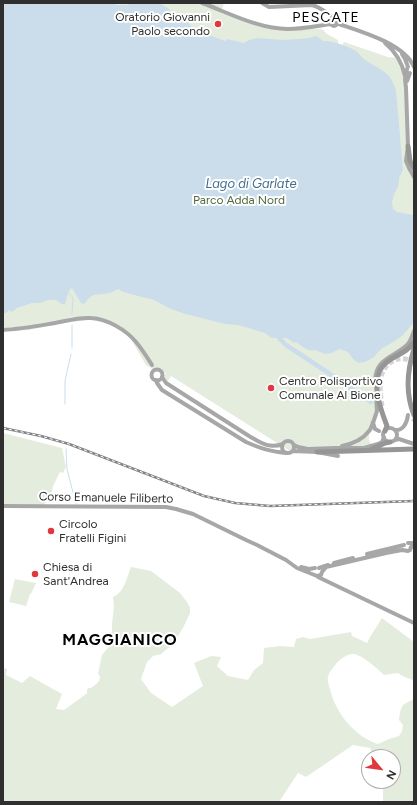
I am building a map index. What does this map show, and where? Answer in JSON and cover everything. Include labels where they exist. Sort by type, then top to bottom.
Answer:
[{"type":"highway","points":[[409,147],[414,162]]},
{"type":"highway","points":[[409,147],[410,161],[414,168]]},
{"type":"highway","points":[[383,434],[387,426],[379,404],[377,373],[387,362],[410,348],[414,342]]},
{"type":"highway","points":[[413,417],[408,380],[409,366],[414,349]]},
{"type":"highway","points":[[414,361],[411,392],[414,404]]},
{"type":"highway","points":[[365,451],[392,442]]},
{"type":"highway","points":[[317,452],[334,450],[365,451],[414,449]]},
{"type":"main road","points":[[202,3],[264,26],[288,29],[333,22],[382,40],[399,49],[409,59],[414,67],[411,66],[411,71],[407,81],[409,147],[406,161],[408,168],[414,177]]},
{"type":"main road","points":[[262,3],[269,7],[317,6],[333,17],[333,22]]},
{"type":"main road","points":[[382,40],[402,54],[411,71]]},
{"type":"main road","points":[[382,40],[395,52],[403,67],[406,79],[409,147]]},
{"type":"main road","points":[[406,79],[411,71]]},
{"type":"main road","points":[[3,330],[23,329],[69,320],[92,318],[105,321],[127,333],[136,341],[152,365],[162,374],[162,378],[166,383],[249,436],[269,446],[278,446],[289,441],[298,447],[308,449],[334,450],[366,448],[382,442],[383,434],[390,428],[400,430],[407,421],[413,417]]},
{"type":"main road","points":[[334,450],[355,442],[369,431],[377,411],[375,380],[380,365],[386,358],[406,345],[414,331]]},
{"type":"main road","points":[[152,365],[152,378],[156,380],[162,390],[246,442],[270,452],[317,452],[338,456]]},
{"type":"main road","points":[[152,373],[159,370]]},
{"type":"main road","points":[[156,380],[160,380],[162,378]]},
{"type":"main road","points":[[407,421],[408,415],[409,418],[413,417]]},
{"type":"main road","points":[[374,421],[374,427],[383,434],[386,441],[392,442],[399,439],[414,444]]},
{"type":"main road","points":[[392,442],[398,435],[395,430]]},
{"type":"main road","points":[[283,444],[282,449],[286,453]]},
{"type":"main road","points":[[293,451],[294,445]]},
{"type":"main road","name":"Corso Emanuele Filiberto","points":[[3,506],[171,508],[193,514],[246,540],[256,547],[286,560]]},
{"type":"main road","points":[[404,550],[403,548],[410,545]]},
{"type":"main road","points":[[316,576],[320,576],[326,567],[386,553],[404,550],[409,551],[410,545]]},
{"type":"main road","points":[[286,560],[309,569],[410,545]]},
{"type":"main road","points":[[286,560],[297,568],[326,580],[414,624]]},
{"type":"main road","points":[[317,568],[321,569],[323,577],[326,580]]},
{"type":"main road","points":[[316,576],[313,571],[317,568]]},
{"type":"green space","name":"Lago di Garlate","points":[[3,3],[224,3],[222,13],[274,29],[322,29],[327,34],[338,40],[338,43],[342,45],[344,42],[388,57],[397,58],[402,68],[404,78],[407,126],[414,170],[414,344],[386,363],[379,372],[374,428],[370,432],[369,436],[372,446],[293,453],[171,376],[167,382],[164,377],[166,373],[154,370],[146,365],[129,336],[107,323],[96,319],[57,324],[29,330],[3,331]]},
{"type":"green space","points":[[3,433],[62,448],[66,467],[63,473],[60,472],[53,486],[51,497],[43,505],[3,504]]},
{"type":"green space","points":[[131,567],[151,571],[180,593],[190,608],[190,613],[183,628],[173,644],[161,654],[153,656],[147,662],[141,679],[151,693],[172,707],[203,686],[194,663],[211,656],[221,657],[217,666],[228,676],[248,680],[254,670],[263,663],[264,648],[280,646],[294,647],[296,639],[303,637],[310,639],[351,632],[352,636],[367,643],[382,618],[414,642],[414,681],[398,673],[384,675],[374,666],[354,654],[349,654],[338,662],[330,672],[328,680],[333,698],[341,715],[354,730],[370,741],[378,744],[399,736],[403,725],[399,720],[401,708],[404,704],[414,699],[414,802],[383,802],[383,789],[401,789],[401,749],[370,749],[353,745],[306,777],[298,773],[279,802],[3,802],[3,668],[7,669],[6,675],[22,683],[30,676],[62,694],[56,709],[64,710],[86,694],[88,688],[91,688],[100,680],[100,676],[98,674],[102,655],[111,644],[112,639],[114,606],[113,597],[120,592]]},
{"type":"green space","points":[[15,579],[36,583],[26,606],[9,602]]},
{"type":"water","name":"Lago di Garlate","points":[[3,3],[113,3],[116,5],[126,5],[132,3],[159,3],[176,15],[184,15],[191,26],[198,31],[225,41],[227,39],[244,43],[257,38],[284,40],[316,36],[323,41],[353,49],[365,60],[383,71],[389,76],[396,90],[403,170],[399,178],[398,187],[394,194],[392,202],[393,209],[397,212],[414,215],[414,322],[403,335],[381,349],[374,357],[365,362],[358,363],[348,352],[340,349],[328,354],[316,350],[308,350],[287,338],[272,338],[265,333],[238,325],[225,324],[182,313],[154,300],[123,292],[118,289],[110,293],[94,295],[84,304],[81,303],[72,288],[68,293],[65,304],[62,304],[56,300],[48,300],[40,303],[32,303],[17,308],[12,312],[9,310],[6,313],[3,313]]},
{"type":"waterway","points":[[69,293],[73,298],[72,314]]},
{"type":"waterway","points":[[72,325],[72,348]]},
{"type":"waterway","points":[[279,338],[286,345],[371,402]]},
{"type":"waterway","points":[[65,404],[65,381],[71,354]]},
{"type":"waterway","points":[[66,449],[67,469],[76,504]]},
{"type":"tunnel","points":[[382,406],[380,381],[384,370],[393,361],[398,359],[406,359],[414,362]]},
{"type":"railway","points":[[3,428],[69,444],[204,496],[235,503],[270,506],[414,501]]},
{"type":"place","name":"Oratorio Giovanni Paolo secondo","points":[[218,24]]},
{"type":"place","name":"Centro Polisportivo Comunale Al Bione","points":[[271,388]]},
{"type":"place","name":"Circolo Fratelli Figini","points":[[51,531]]},
{"type":"place","name":"Chiesa di Sant'Andrea","points":[[35,574]]},
{"type":"district","name":"PESCATE","points":[[326,18]]},
{"type":"district","name":"MAGGIANICO","points":[[120,640]]},
{"type":"park label","name":"Parco Adda Nord","points":[[239,200]]}]
